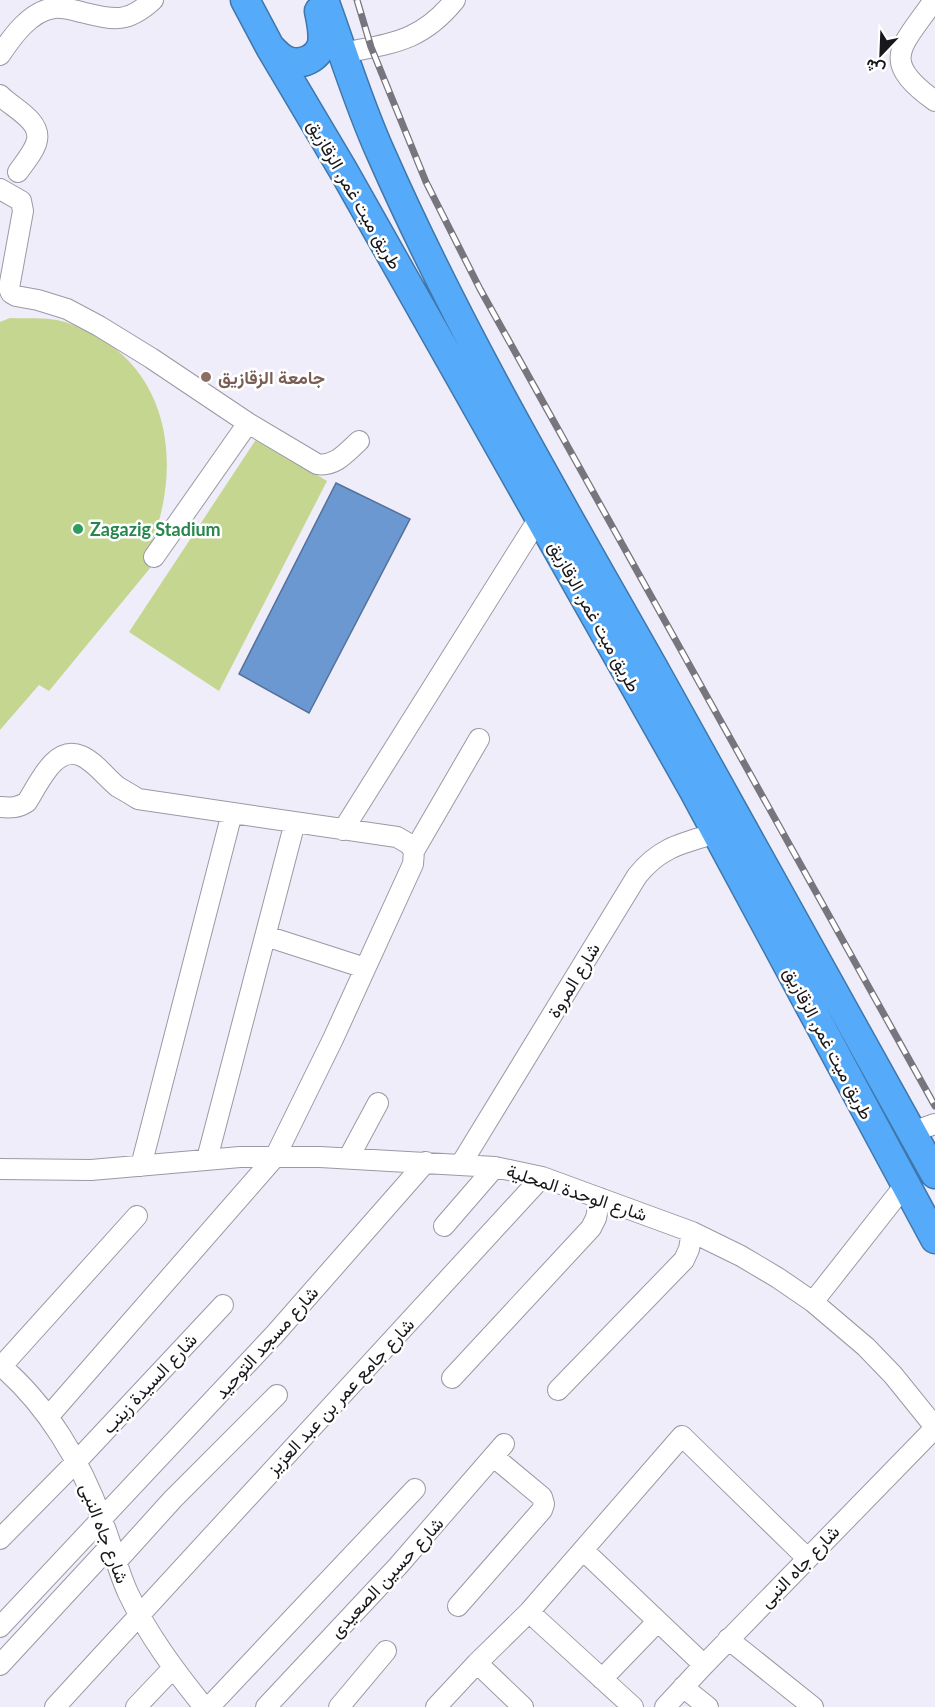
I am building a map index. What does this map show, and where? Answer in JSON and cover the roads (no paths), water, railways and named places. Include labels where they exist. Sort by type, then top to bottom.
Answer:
[{"type":"highway","name":"طريق ميت غمر, الزقازيق","points":[[245,0],[717,833],[935,1239]]},
{"type":"highway","points":[[270,47],[287,61],[297,63],[308,61],[316,54],[322,45],[318,0]]},
{"type":"highway","name":"طريق ميت غمر, الزقازيق","points":[[324,0],[379,152],[407,212],[514,419],[794,916],[924,1128],[935,1174]]},
{"type":"highway","points":[[336,158],[344,131],[353,124],[370,124]]},
{"type":"street","points":[[0,55],[14,34],[37,15],[54,8],[121,19],[139,13],[153,0]]},
{"type":"street","points":[[343,53],[399,41],[418,34],[435,22],[454,0]]},
{"type":"street","points":[[934,0],[902,47],[899,57],[902,70],[912,82],[935,101]]},
{"type":"street","points":[[0,95],[33,123],[38,133],[37,141],[18,172]]},
{"type":"street","points":[[0,189],[21,201],[23,212],[8,300],[38,300],[68,309],[151,358],[248,423],[316,464],[334,463],[359,441]]},
{"type":"street","points":[[154,557],[248,423]]},
{"type":"street","points":[[343,830],[539,518]]},
{"type":"street","points":[[48,1417],[275,1157],[333,1039],[413,864],[414,851],[479,739]]},
{"type":"street","points":[[3,813],[27,802],[54,762],[62,756],[78,754],[93,762],[118,786],[138,799],[397,837],[409,844],[414,851]]},
{"type":"street","points":[[141,1166],[232,813]]},
{"type":"street","points":[[207,1159],[295,822]]},
{"type":"street","name":"شارع المروة","points":[[461,1164],[637,876],[651,859],[670,848],[717,833]]},
{"type":"street","points":[[266,936],[365,968]]},
{"type":"street","points":[[349,1157],[378,1103]]},
{"type":"street","name":"شارع الوحدة المحلية","points":[[9,1168],[91,1170],[240,1157],[349,1157],[495,1167],[542,1177],[692,1232],[741,1256],[813,1302],[866,1347],[935,1428]]},
{"type":"street","name":"شارع مسجد التوحيد","points":[[0,1627],[275,1334],[426,1162]]},
{"type":"street","points":[[444,1226],[495,1167]]},
{"type":"street","points":[[0,1186],[9,1168]]},
{"type":"street","name":"شارع جامع عمر بن عبد العزيز","points":[[55,1707],[542,1177]]},
{"type":"street","points":[[813,1302],[905,1185]]},
{"type":"street","points":[[452,1377],[591,1228],[596,1218],[600,1198]]},
{"type":"street","points":[[1,1366],[137,1216]]},
{"type":"street","points":[[558,1390],[684,1260],[692,1232]]},
{"type":"street","name":"شارع السيدة زينب","points":[[0,1539],[76,1462],[223,1305]]},
{"type":"street","name":"شارع جاه النبى","points":[[1,1366],[26,1390],[48,1417],[76,1462],[102,1519],[139,1614],[173,1668],[204,1707]]},
{"type":"street","points":[[0,1665],[173,1499],[277,1395]]},
{"type":"street","name":"شارع جاه النبى","points":[[665,1707],[728,1639],[935,1428]]},
{"type":"street","points":[[436,1707],[529,1612],[682,1436],[807,1558]]},
{"type":"street","name":"شارع حسين الصعيدى","points":[[266,1707],[398,1566],[499,1451],[542,1497],[544,1504],[542,1510],[458,1606]]},
{"type":"street","points":[[209,1707],[415,1489]]},
{"type":"street","points":[[582,1550],[704,1665]]},
{"type":"street","points":[[529,1612],[633,1707]]},
{"type":"street","points":[[602,1679],[657,1622]]},
{"type":"street","points":[[728,1639],[813,1707]]},
{"type":"street","points":[[339,1707],[386,1651]]},
{"type":"street","points":[[477,1663],[523,1707]]},
{"type":"street","points":[[135,1707],[173,1668]]},
{"type":"street","points":[[683,1687],[708,1707]]},
{"type":"water","points":[[336,483],[410,519],[309,713],[239,674]]},
{"type":"railway","points":[[357,0],[371,47],[426,182],[480,289],[935,1106]]},
{"type":"place","name":"جامعة الزقازيق","points":[[206,377]]},
{"type":"place","name":"Zagazig Stadium","points":[[78,529]]}]
